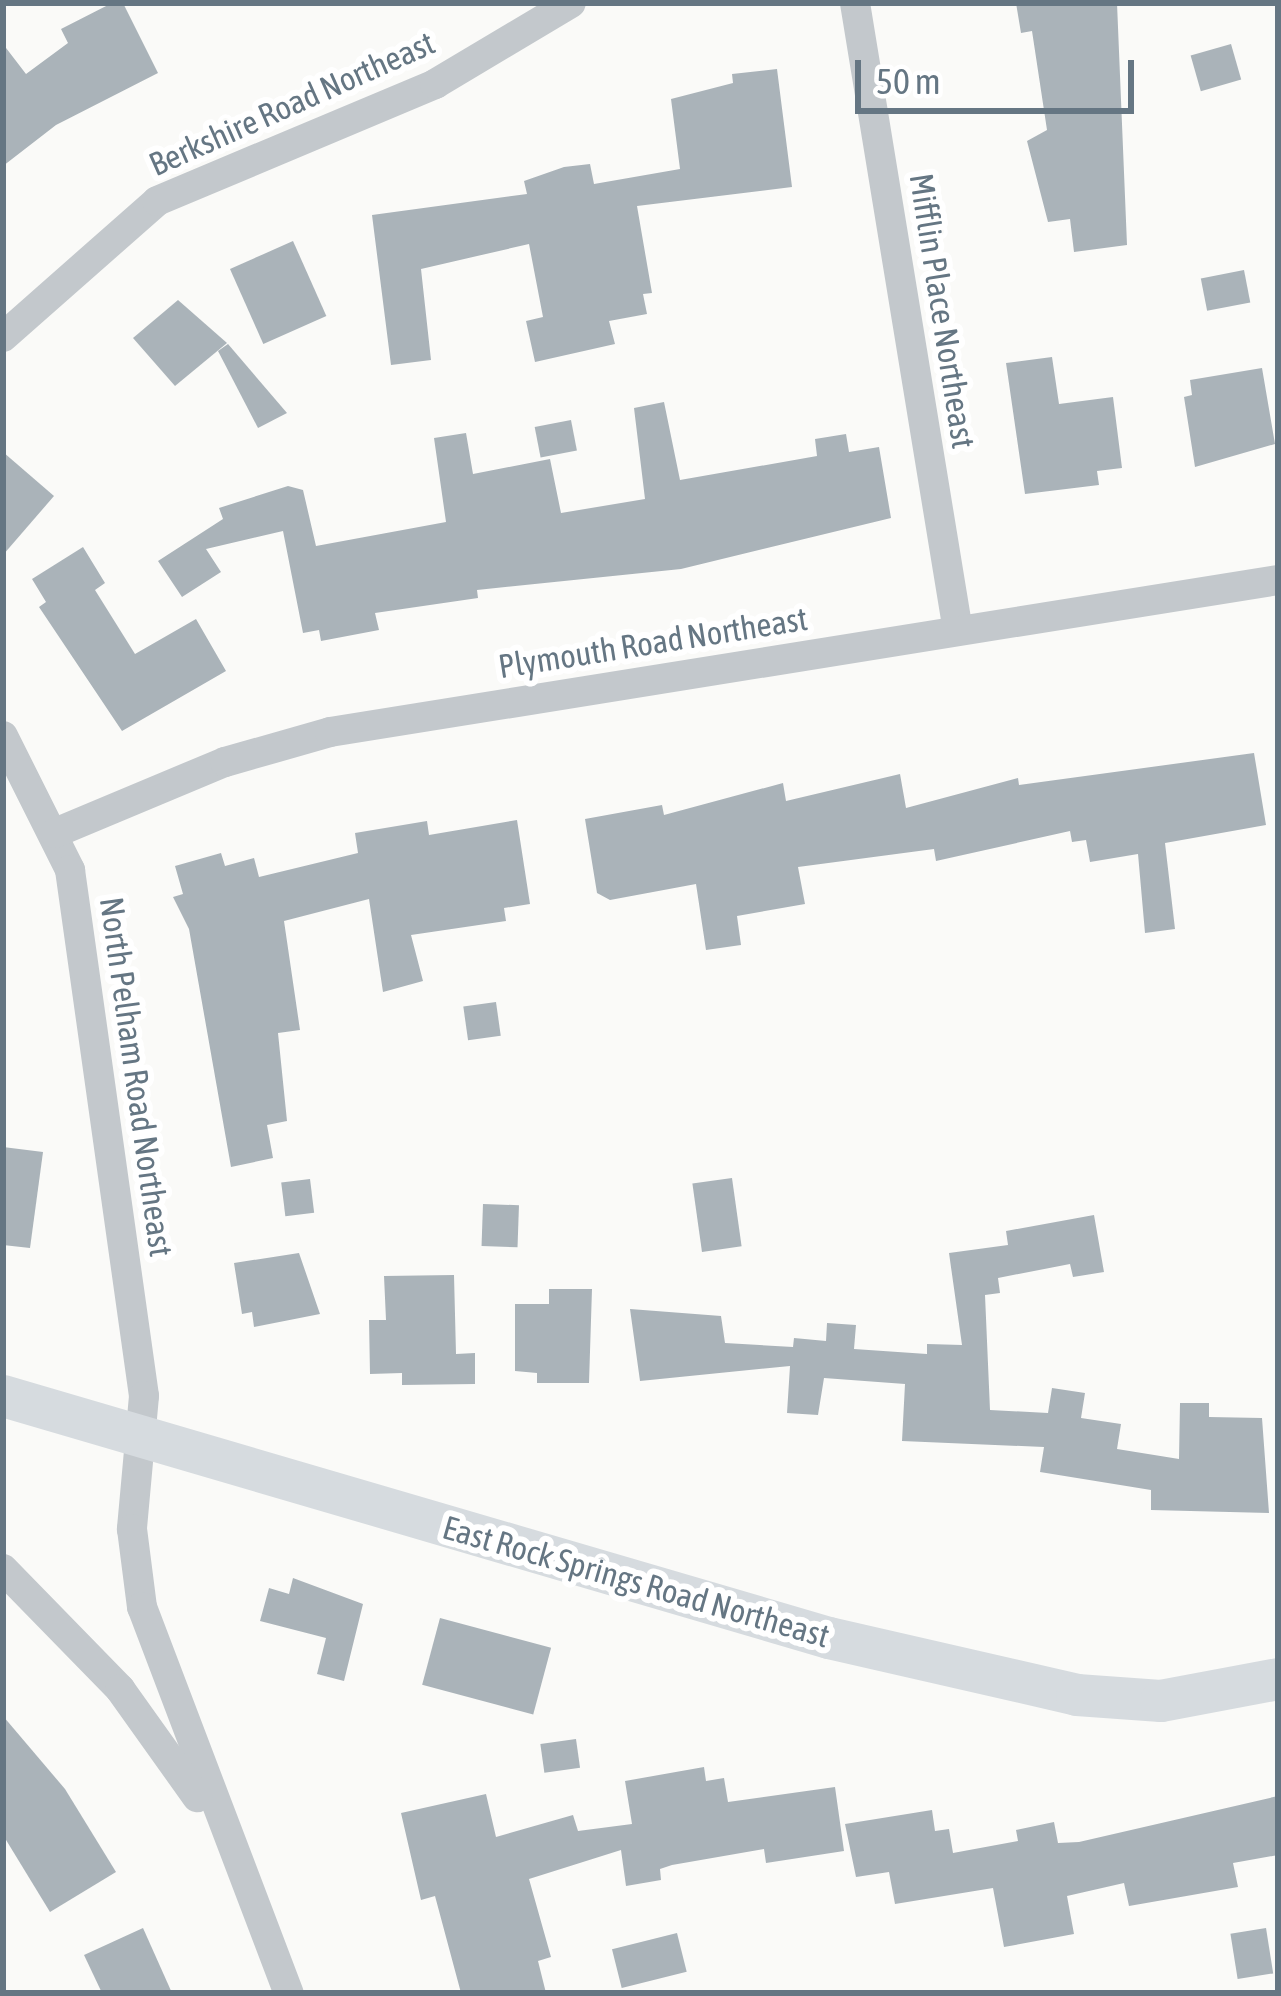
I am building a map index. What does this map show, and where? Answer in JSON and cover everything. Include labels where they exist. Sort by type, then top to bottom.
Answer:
[{"type":"street","name":"Berkshire Road Northeast","points":[[3,337],[158,201],[435,84],[571,3]]},
{"type":"street","name":"Mifflin Place Northeast","points":[[855,3],[958,631]]},
{"type":"street","name":"Plymouth Road Northeast","points":[[55,833],[225,762],[330,732],[1278,580]]},
{"type":"street","name":"North Pelham Road Northeast","points":[[3,736],[70,870],[141,1373],[135,1442],[142,1607],[237,1860]]},
{"type":"street","name":"East Rock Springs Road Northeast","points":[[3,1396],[135,1442],[829,1638],[1077,1695],[1161,1701],[1278,1679]]},
{"type":"street","points":[[3,1570],[120,1689],[237,1860],[289,1993]]},
{"type":"building","points":[[112,3],[123,3],[158,73],[56,125],[3,166],[3,44],[26,74],[68,43],[61,29]]},
{"type":"building","points":[[1016,3],[1117,3],[1127,245],[1074,252],[1070,219],[1048,222],[1027,141],[1047,130],[1032,31],[1021,33]]},
{"type":"building","points":[[1231,44],[1241,80],[1201,91],[1191,56]]},
{"type":"building","points":[[777,69],[792,187],[637,206],[652,293],[643,294],[647,314],[609,321],[615,344],[535,362],[526,321],[543,317],[529,244],[421,269],[431,360],[391,365],[372,215],[527,194],[524,181],[564,167],[590,164],[594,184],[680,169],[671,99],[733,83],[732,74]]},
{"type":"building","points":[[293,241],[326,316],[263,344],[230,269]]},
{"type":"building","points":[[1244,270],[1250,302],[1207,311],[1201,278]]},
{"type":"building","points":[[178,300],[227,343],[175,386],[133,338]]},
{"type":"building","points":[[228,344],[287,413],[258,428],[218,351]]},
{"type":"building","points":[[1052,357],[1059,404],[1113,397],[1122,468],[1097,471],[1099,485],[1025,494],[1006,363]]},
{"type":"building","points":[[1262,368],[1275,444],[1195,467],[1184,397],[1192,395],[1190,380]]},
{"type":"building","points":[[664,402],[680,480],[817,456],[815,439],[846,434],[849,452],[879,447],[891,518],[681,569],[477,590],[478,598],[375,613],[379,630],[321,641],[319,630],[303,633],[283,531],[206,549],[221,572],[182,597],[158,561],[223,519],[219,508],[288,486],[303,490],[316,546],[446,522],[434,438],[466,433],[473,474],[550,459],[561,513],[645,499],[634,408]]},
{"type":"building","points":[[571,420],[577,450],[541,457],[535,427]]},
{"type":"building","points":[[3,452],[54,496],[3,555]]},
{"type":"building","points":[[83,547],[105,583],[95,590],[135,654],[196,619],[226,671],[122,731],[39,607],[46,602],[32,579]]},
{"type":"building","points":[[1254,753],[1266,825],[1165,843],[1175,929],[1145,933],[1138,854],[1090,862],[1086,840],[1072,842],[1070,831],[936,861],[934,849],[798,867],[805,904],[737,916],[741,945],[706,950],[696,884],[610,900],[597,893],[585,819],[662,805],[664,815],[783,783],[786,801],[900,774],[906,808],[1018,778],[1019,785]]},
{"type":"building","points":[[517,820],[530,904],[504,908],[506,921],[411,935],[423,981],[383,992],[369,899],[284,921],[300,1030],[278,1033],[287,1121],[267,1125],[273,1158],[231,1167],[189,929],[173,897],[183,894],[175,866],[221,853],[225,866],[254,858],[259,877],[358,853],[355,833],[427,821],[429,835]]},
{"type":"building","points":[[496,1002],[501,1036],[468,1040],[463,1007]]},
{"type":"building","points":[[3,1147],[43,1152],[30,1248],[3,1245]]},
{"type":"building","points":[[732,1178],[742,1246],[702,1252],[692,1184]]},
{"type":"building","points":[[310,1179],[314,1213],[285,1216],[281,1183]]},
{"type":"building","points":[[483,1204],[519,1205],[518,1247],[482,1246]]},
{"type":"building","points":[[1094,1215],[1104,1272],[1073,1277],[1070,1264],[998,1278],[1000,1293],[985,1295],[990,1410],[1048,1413],[1052,1388],[1085,1393],[1081,1418],[1121,1424],[1117,1449],[1179,1459],[1180,1403],[1209,1403],[1209,1417],[1262,1418],[1269,1513],[1151,1510],[1151,1490],[1040,1472],[1044,1447],[902,1441],[905,1384],[824,1378],[818,1415],[787,1413],[790,1366],[640,1381],[630,1309],[721,1316],[725,1343],[793,1347],[794,1338],[826,1341],[827,1323],[856,1325],[854,1349],[927,1354],[927,1344],[962,1345],[949,1253],[1008,1245],[1006,1231]]},
{"type":"building","points":[[299,1253],[320,1314],[254,1327],[252,1312],[242,1314],[234,1263]]},
{"type":"building","points":[[454,1275],[456,1354],[475,1353],[475,1384],[402,1385],[402,1373],[370,1374],[369,1320],[386,1320],[384,1276]]},
{"type":"building","points":[[549,1289],[592,1289],[589,1383],[537,1383],[537,1373],[515,1371],[515,1304],[549,1304]]},
{"type":"building","points":[[293,1578],[363,1604],[344,1681],[317,1674],[326,1638],[260,1621],[269,1588],[289,1594]]},
{"type":"building","points":[[440,1618],[551,1648],[533,1714],[422,1685]]},
{"type":"building","points":[[3,1716],[65,1789],[116,1872],[50,1912],[3,1835]]},
{"type":"building","points":[[576,1739],[580,1768],[544,1773],[540,1744]]},
{"type":"building","points":[[704,1767],[706,1781],[724,1778],[728,1802],[835,1787],[844,1851],[766,1863],[764,1849],[672,1865],[660,1869],[661,1880],[626,1886],[621,1850],[529,1879],[551,1957],[538,1961],[546,1993],[461,1993],[435,1896],[421,1900],[401,1813],[486,1794],[496,1837],[573,1815],[578,1831],[632,1824],[625,1781]]},
{"type":"building","points":[[1278,1796],[1278,1855],[1233,1863],[1238,1887],[1129,1906],[1124,1883],[1067,1896],[1074,1934],[1004,1947],[993,1888],[895,1904],[889,1872],[856,1877],[845,1824],[932,1810],[935,1831],[949,1829],[953,1853],[1018,1841],[1016,1830],[1054,1822],[1058,1843],[1079,1842]]},
{"type":"building","points":[[143,1928],[172,1993],[102,1993],[84,1955]]},
{"type":"building","points":[[1266,1928],[1273,1973],[1238,1979],[1230,1934]]},
{"type":"building","points":[[677,1933],[687,1972],[622,1988],[612,1949]]}]
